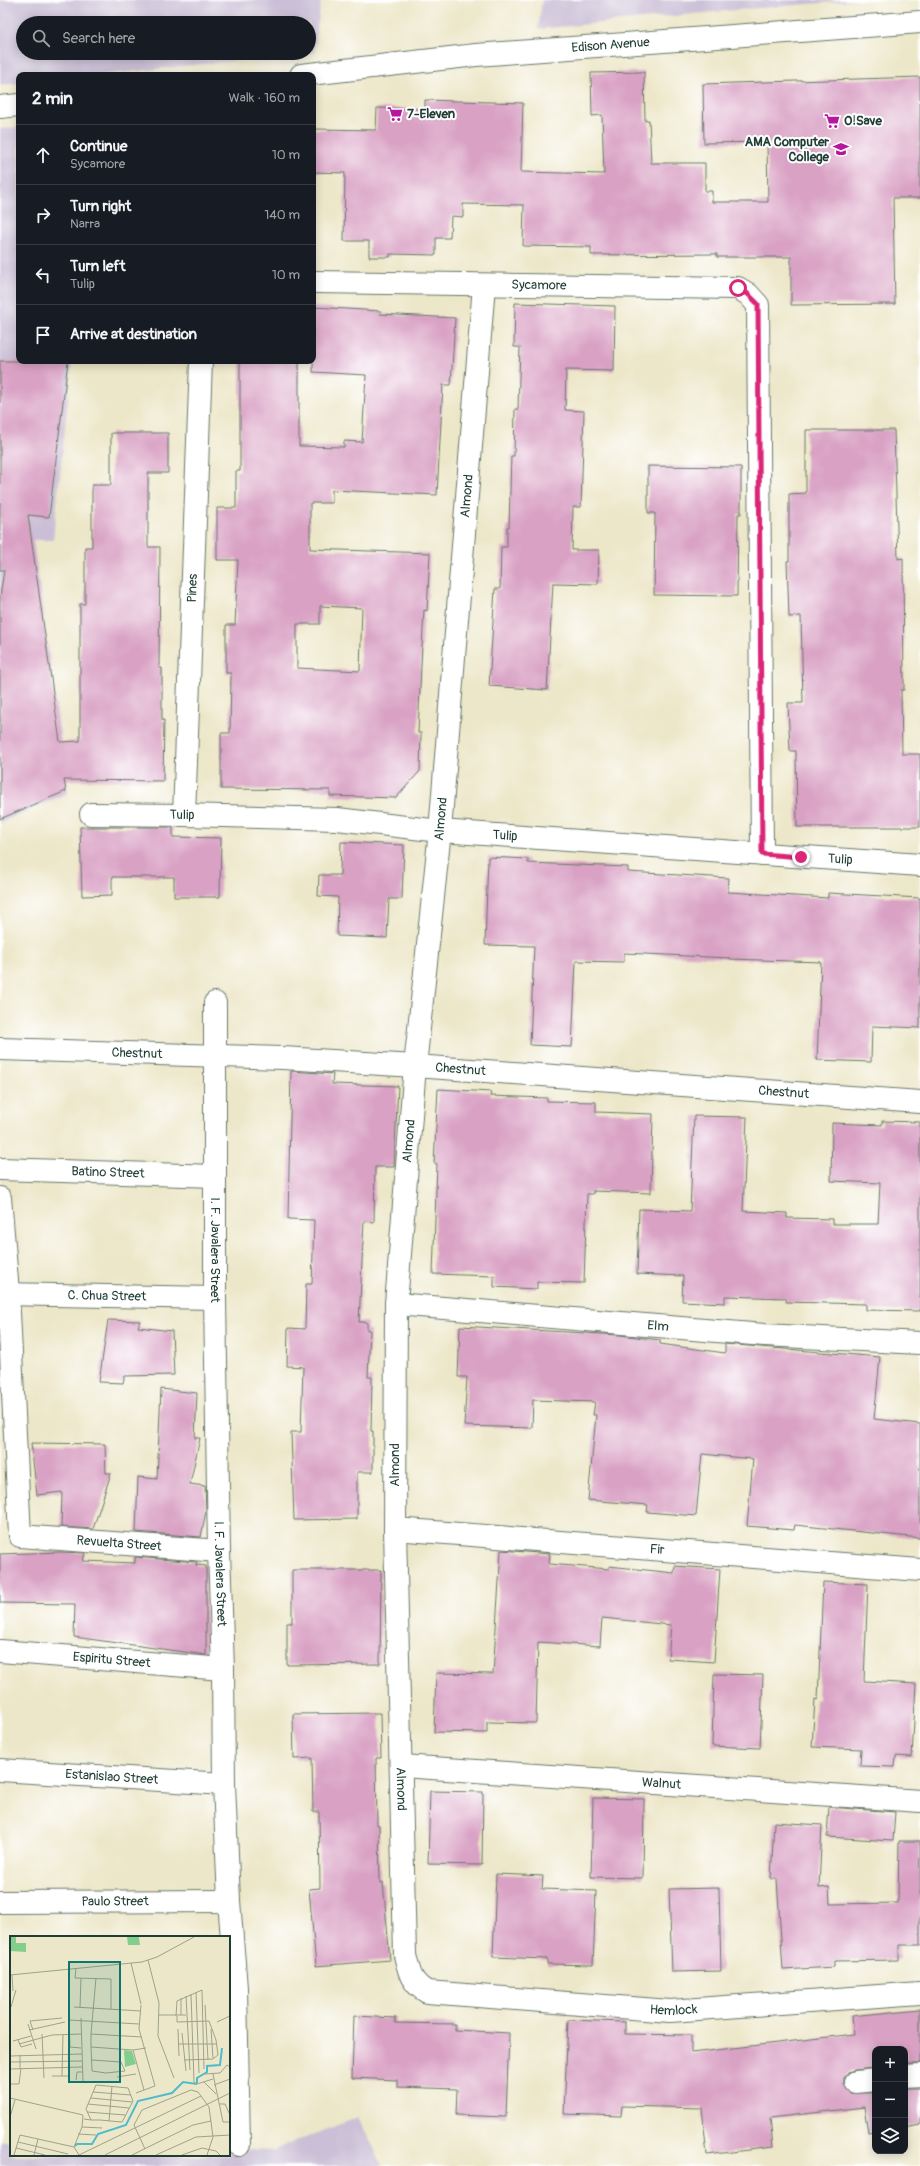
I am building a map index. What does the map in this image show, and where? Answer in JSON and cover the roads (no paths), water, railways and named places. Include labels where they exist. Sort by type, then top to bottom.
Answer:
[{"type":"street","name":"Edison Avenue","points":[[316,73],[476,55],[736,37],[920,22]]},
{"type":"street","points":[[0,107],[16,106]]},
{"type":"street","name":"Sycamore","points":[[316,282],[738,288],[748,294],[758,304],[762,854]]},
{"type":"street","name":"Almond","points":[[427,1992],[417,1986],[410,1976],[406,1955],[395,1529],[396,1304],[415,1066],[440,831],[484,285]]},
{"type":"street","name":"Pines","points":[[184,815],[201,364]]},
{"type":"street","name":"Tulip","points":[[91,814],[337,819],[440,831],[920,866]]},
{"type":"street","name":"I. F. Javalera Street","points":[[215,1003],[215,1298],[219,1551],[224,1669],[224,1784],[239,2145]]},
{"type":"street","name":"Chestnut","points":[[0,1048],[216,1056],[415,1066],[920,1102]]},
{"type":"street","name":"Batino Street","points":[[0,1169],[215,1176]]},
{"type":"street","points":[[0,1198],[4,1293]]},
{"type":"street","name":"C. Chua Street","points":[[4,1293],[215,1298]]},
{"type":"street","name":"Revuelta Street","points":[[4,1293],[20,1536],[219,1551]]},
{"type":"street","name":"Elm","points":[[396,1304],[764,1335],[920,1343]]},
{"type":"street","name":"Fir","points":[[395,1529],[920,1570]]},
{"type":"street","name":"Espiritu Street","points":[[0,1651],[224,1669]]},
{"type":"street","name":"Walnut","points":[[402,1766],[920,1801]]},
{"type":"street","name":"Estanislao Street","points":[[0,1770],[224,1784]]},
{"type":"street","name":"Paulo Street","points":[[0,1902],[229,1901]]},
{"type":"street","name":"Hemlock","points":[[427,1992],[670,2011],[920,1994]]},
{"type":"street","points":[[908,2076],[920,2075]]},
{"type":"place","name":"7-Eleven","points":[[395,114]]},
{"type":"place","name":"O!Save","points":[[832,121]]},
{"type":"place","name":"AMA Computer College","points":[[841,149]]}]
